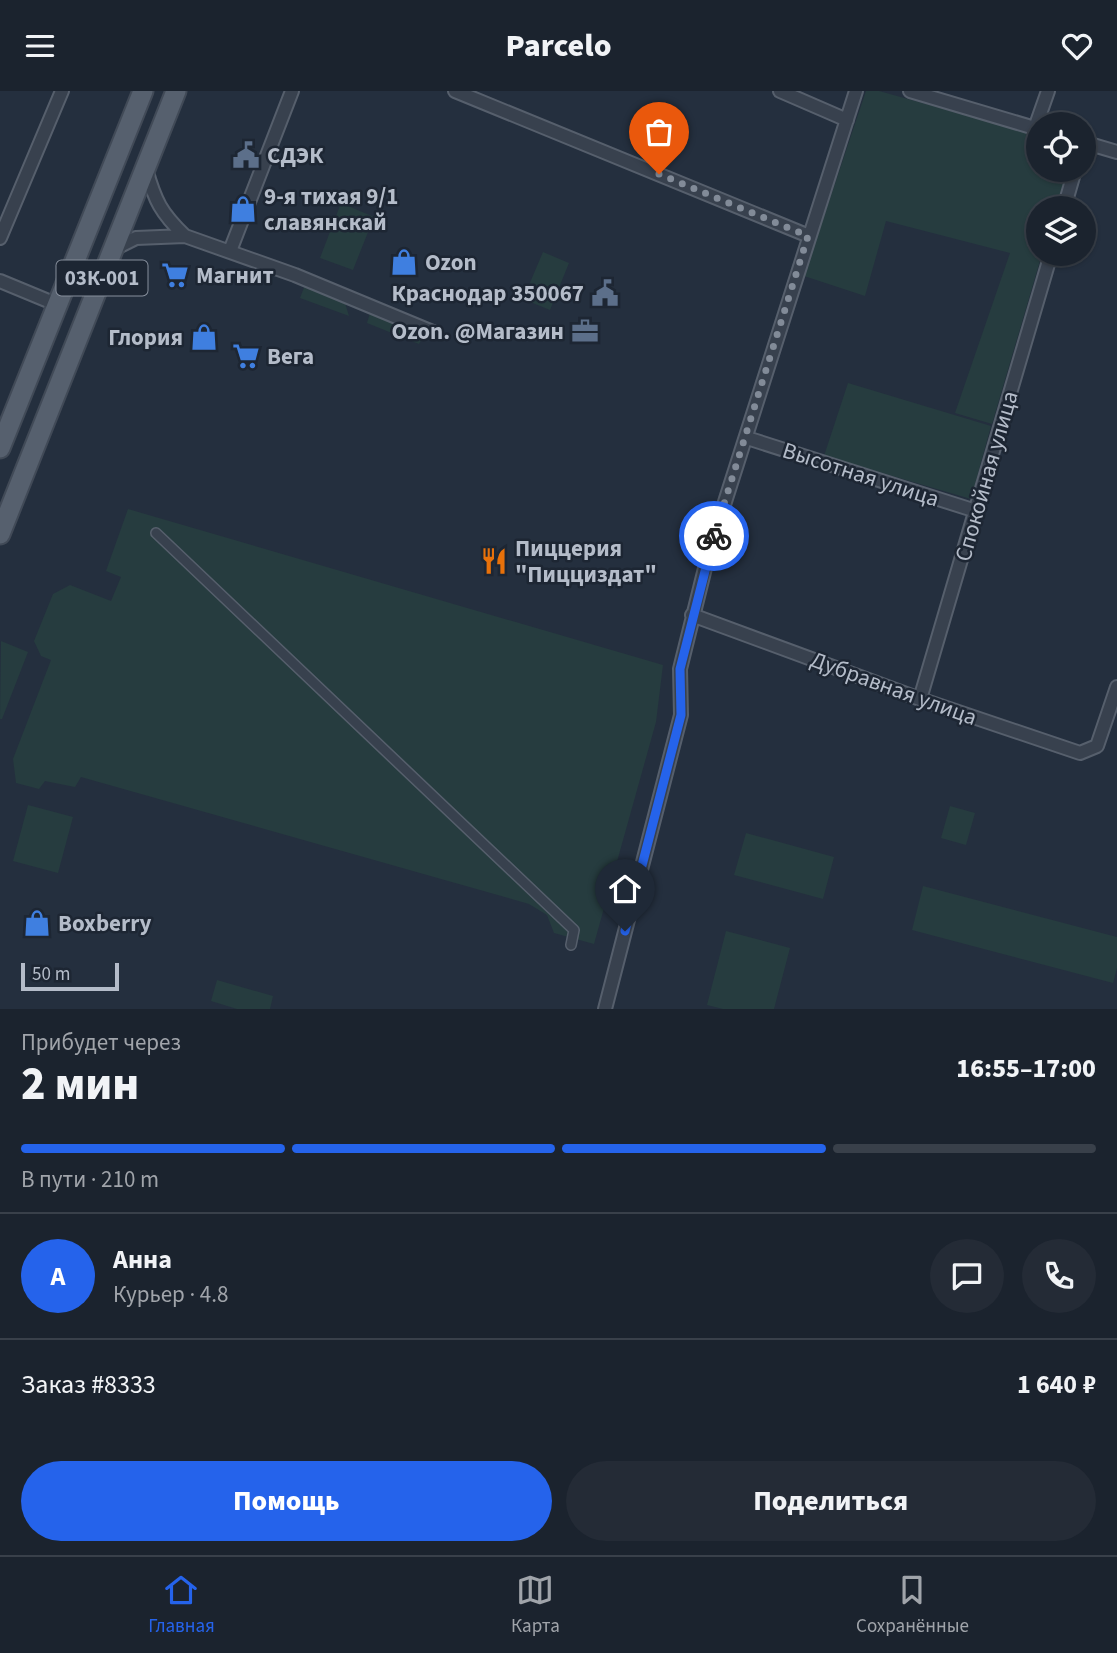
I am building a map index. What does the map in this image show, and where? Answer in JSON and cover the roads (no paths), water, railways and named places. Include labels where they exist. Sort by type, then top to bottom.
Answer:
[{"type":"main road","name":"03К-001","points":[[0,448],[143,91]]},
{"type":"main road","name":"03К-001","points":[[0,534],[176,91]]},
{"type":"street","points":[[0,239],[62,91]]},
{"type":"street","points":[[230,251],[292,91]]},
{"type":"street","points":[[455,91],[808,236]]},
{"type":"street","points":[[780,91],[847,120]]},
{"type":"street","points":[[605,1009],[681,715],[680,669],[709,552],[856,91]]},
{"type":"street","points":[[909,91],[1026,125]]},
{"type":"street","points":[[1041,112],[1048,91]]},
{"type":"street","points":[[1096,146],[1117,152]]},
{"type":"street","points":[[146,167],[160,208],[185,236]]},
{"type":"street","points":[[114,249],[136,238],[185,236],[230,251],[435,333]]},
{"type":"street","name":"Спокойная улица","points":[[920,699],[1047,266]]},
{"type":"street","points":[[0,281],[58,305]]},
{"type":"street","name":"Высотная улица","points":[[747,438],[976,511]]},
{"type":"street","points":[[156,533],[574,930],[572,945]]},
{"type":"street","name":"Дубравная улица","points":[[692,615],[920,699],[1080,753],[1097,746],[1117,687]]},
{"type":"place","name":"СДЭК","points":[[246,155]]},
{"type":"place","name":"9-я тихая 9/1 славянскай","points":[[243,209]]},
{"type":"place","name":"Ozon","points":[[404,262]]},
{"type":"place","name":"Магнит","points":[[175,275]]},
{"type":"place","name":"Краснодар 350067","points":[[605,293]]},
{"type":"place","name":"Ozon. @Магазин","points":[[585,331]]},
{"type":"place","name":"Глория","points":[[204,337]]},
{"type":"place","name":"Вега","points":[[246,356]]},
{"type":"place","name":"Пиццерия \"Пицциздат\"","points":[[494,561]]},
{"type":"place","name":"Boxberry","points":[[37,923]]}]
